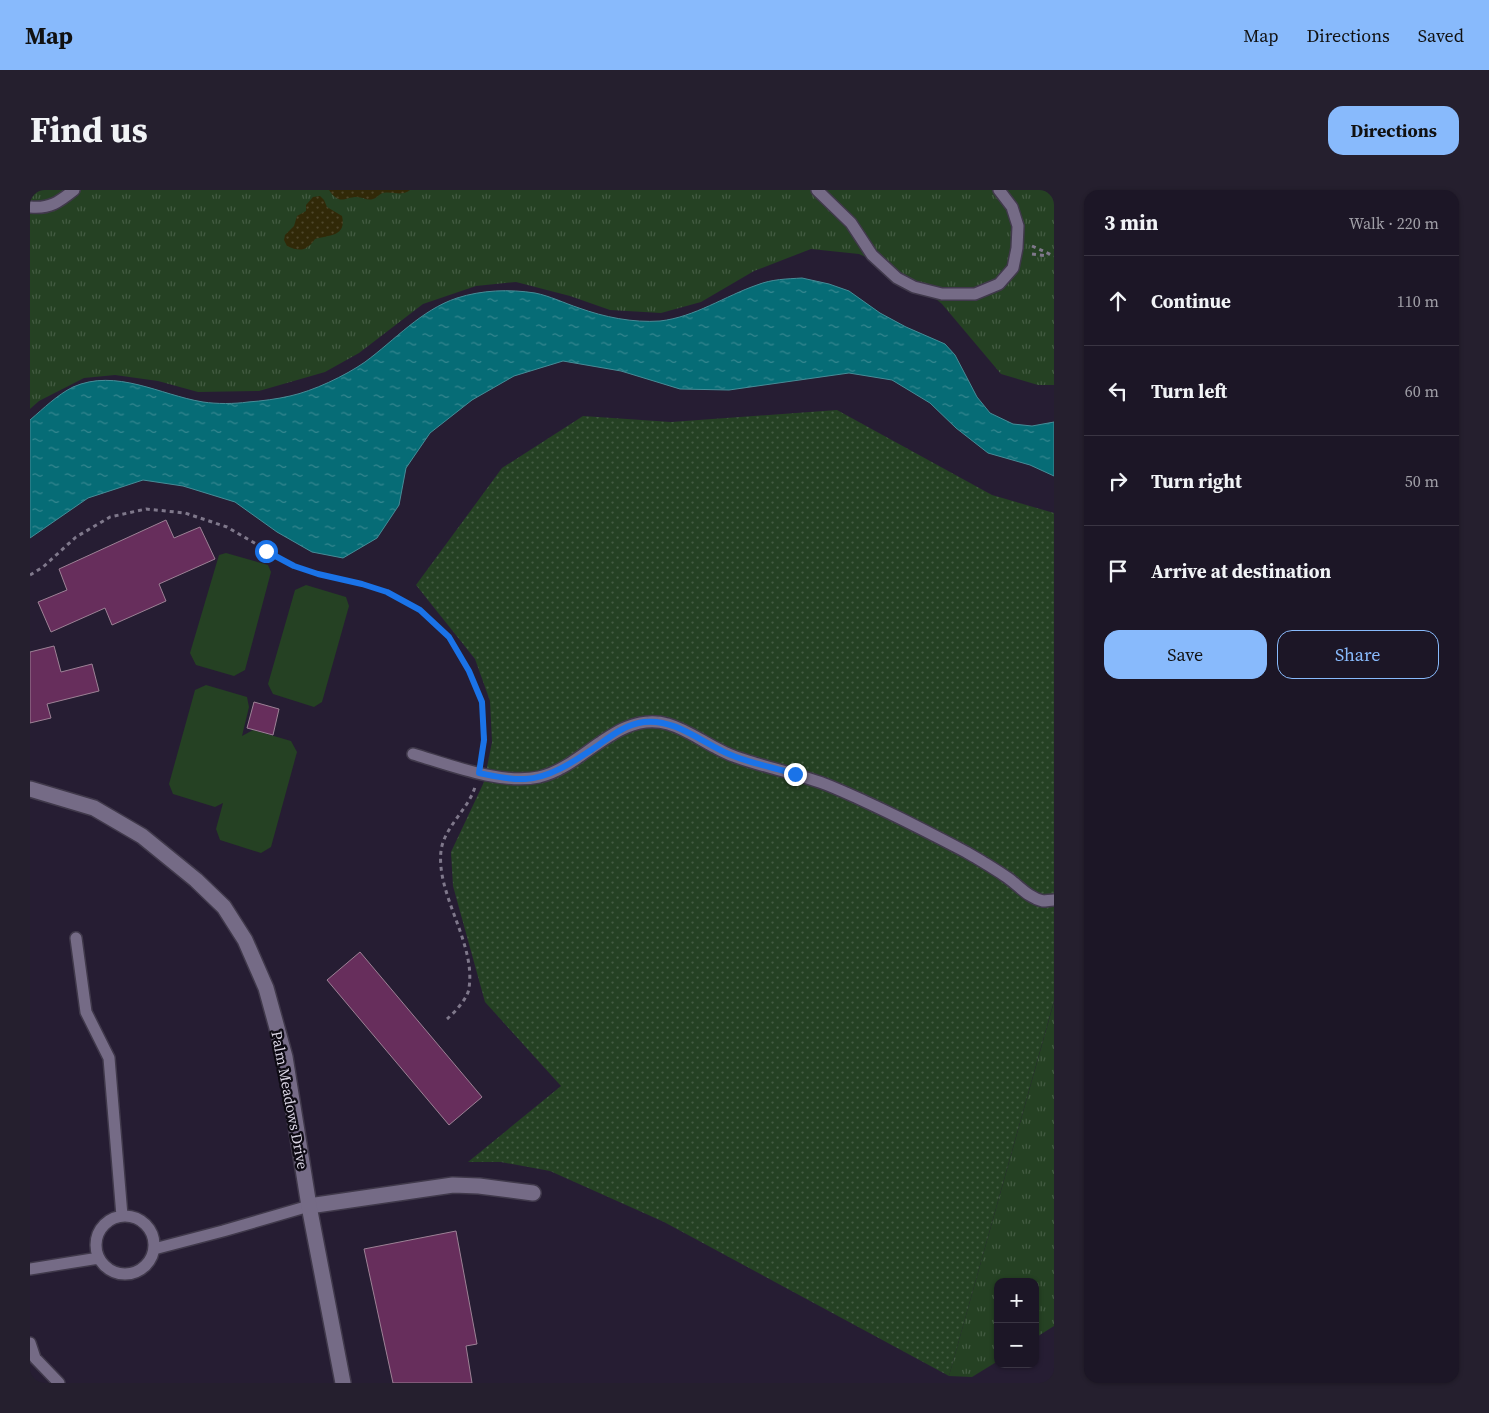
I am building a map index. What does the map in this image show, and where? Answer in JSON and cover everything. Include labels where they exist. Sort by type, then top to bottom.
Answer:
[{"type":"street","name":"Palm Meadows Drive","points":[[30,789],[94,808],[142,836],[196,880],[224,907],[245,940],[266,988],[285,1057],[309,1206],[343,1383]]},
{"type":"street","points":[[309,1206],[452,1185],[479,1186],[533,1194]]},
{"type":"lane","points":[[30,207],[39,208],[58,203],[74,190]]},
{"type":"lane","points":[[817,190],[851,223],[872,255],[897,278],[914,287],[942,294],[974,294],[1000,284],[1013,268],[1017,248],[1018,226],[1012,207],[999,190]]},
{"type":"lane","points":[[413,754],[479,773],[524,779],[550,774],[624,728],[643,722],[662,723],[688,733],[734,757],[830,786],[968,853],[1008,878],[1027,893],[1043,901],[1054,900]]},
{"type":"lane","points":[[76,938],[86,1012],[109,1058],[122,1216]]},
{"type":"lane","points":[[154,1249],[309,1206]]},
{"type":"lane","points":[[122,1216],[142,1221],[154,1239],[154,1249],[148,1263],[140,1270],[131,1273],[115,1272],[105,1266],[99,1258],[96,1248],[99,1233],[105,1224],[113,1218],[122,1216]]},
{"type":"lane","points":[[30,1268],[99,1258]]},
{"type":"lane","points":[[30,1343],[35,1358],[59,1383]]},
{"type":"path","points":[[30,575],[43,567],[76,537],[110,516],[146,509],[185,514],[227,528],[294,566],[387,592],[420,610],[449,637],[469,671],[482,702],[484,740],[479,773],[473,791],[448,832],[441,850],[443,876],[468,956],[469,989],[448,1019]]},
{"type":"green space","points":[[30,190],[1054,190],[1054,385],[1038,385],[1001,374],[942,304],[909,277],[859,254],[811,249],[754,271],[701,302],[661,313],[610,310],[570,296],[516,282],[476,286],[423,304],[359,353],[325,372],[259,391],[198,392],[158,381],[115,375],[84,378],[39,401],[30,409]]},
{"type":"green space","points":[[837,410],[992,495],[1054,513],[1054,1001],[949,1376],[664,1222],[550,1171],[501,1162],[468,1162],[561,1086],[485,1002],[453,886],[451,852],[484,782],[492,742],[490,701],[475,659],[416,585],[502,468],[583,416],[671,422]]},
{"type":"green space","points":[[226,553],[268,565],[271,572],[245,670],[234,676],[196,665],[190,653],[219,555]]},
{"type":"green space","points":[[306,585],[346,597],[349,606],[322,702],[314,707],[273,694],[268,684],[295,590]]},
{"type":"green space","points":[[206,685],[247,697],[249,707],[242,736],[253,730],[291,741],[297,752],[271,847],[261,853],[220,840],[216,829],[223,803],[215,807],[173,794],[169,784],[195,690]]},
{"type":"green space","points":[[1054,1002],[1054,1326],[1039,1335],[1039,1278],[994,1278],[994,1363],[972,1377],[949,1376]]},
{"type":"sand","points":[[329,190],[410,190],[400,193],[383,193],[369,200],[353,197],[342,200],[336,198]]},
{"type":"sand","points":[[320,196],[327,207],[342,216],[342,228],[331,236],[315,239],[309,246],[303,249],[299,250],[287,246],[284,240],[285,235],[294,226],[297,216],[306,211],[306,205],[313,197]]},
{"type":"water","points":[[802,278],[849,291],[880,313],[945,344],[955,355],[977,397],[990,413],[1013,424],[1032,426],[1054,422],[1054,476],[1030,465],[988,453],[956,428],[930,403],[892,380],[849,373],[729,390],[680,389],[621,371],[563,361],[514,376],[472,400],[430,433],[406,468],[399,505],[377,538],[343,558],[312,552],[277,532],[235,502],[183,486],[143,480],[88,498],[30,538],[30,420],[56,398],[73,387],[105,380],[138,385],[208,403],[269,400],[299,394],[339,378],[365,362],[432,310],[444,303],[466,295],[496,291],[535,293],[608,317],[639,321],[660,321],[698,311],[763,283]]},
{"type":"building","points":[[166,520],[174,538],[200,527],[215,559],[159,584],[166,601],[112,625],[105,608],[51,632],[38,602],[67,590],[59,569]]},
{"type":"building","points":[[54,646],[61,672],[92,664],[99,691],[47,704],[51,718],[30,723],[30,652]]},
{"type":"building","points":[[254,702],[279,709],[273,735],[247,728]]},
{"type":"building","points":[[360,952],[482,1097],[449,1125],[327,980]]},
{"type":"building","points":[[456,1231],[477,1344],[466,1346],[472,1383],[393,1383],[364,1249]]},
{"type":"route","points":[[266,551],[294,566],[387,592],[420,610],[449,637],[469,671],[482,702],[484,740],[479,773],[524,779],[550,774],[618,731],[631,725],[654,722],[669,725],[688,733],[734,757],[795,774]]}]
